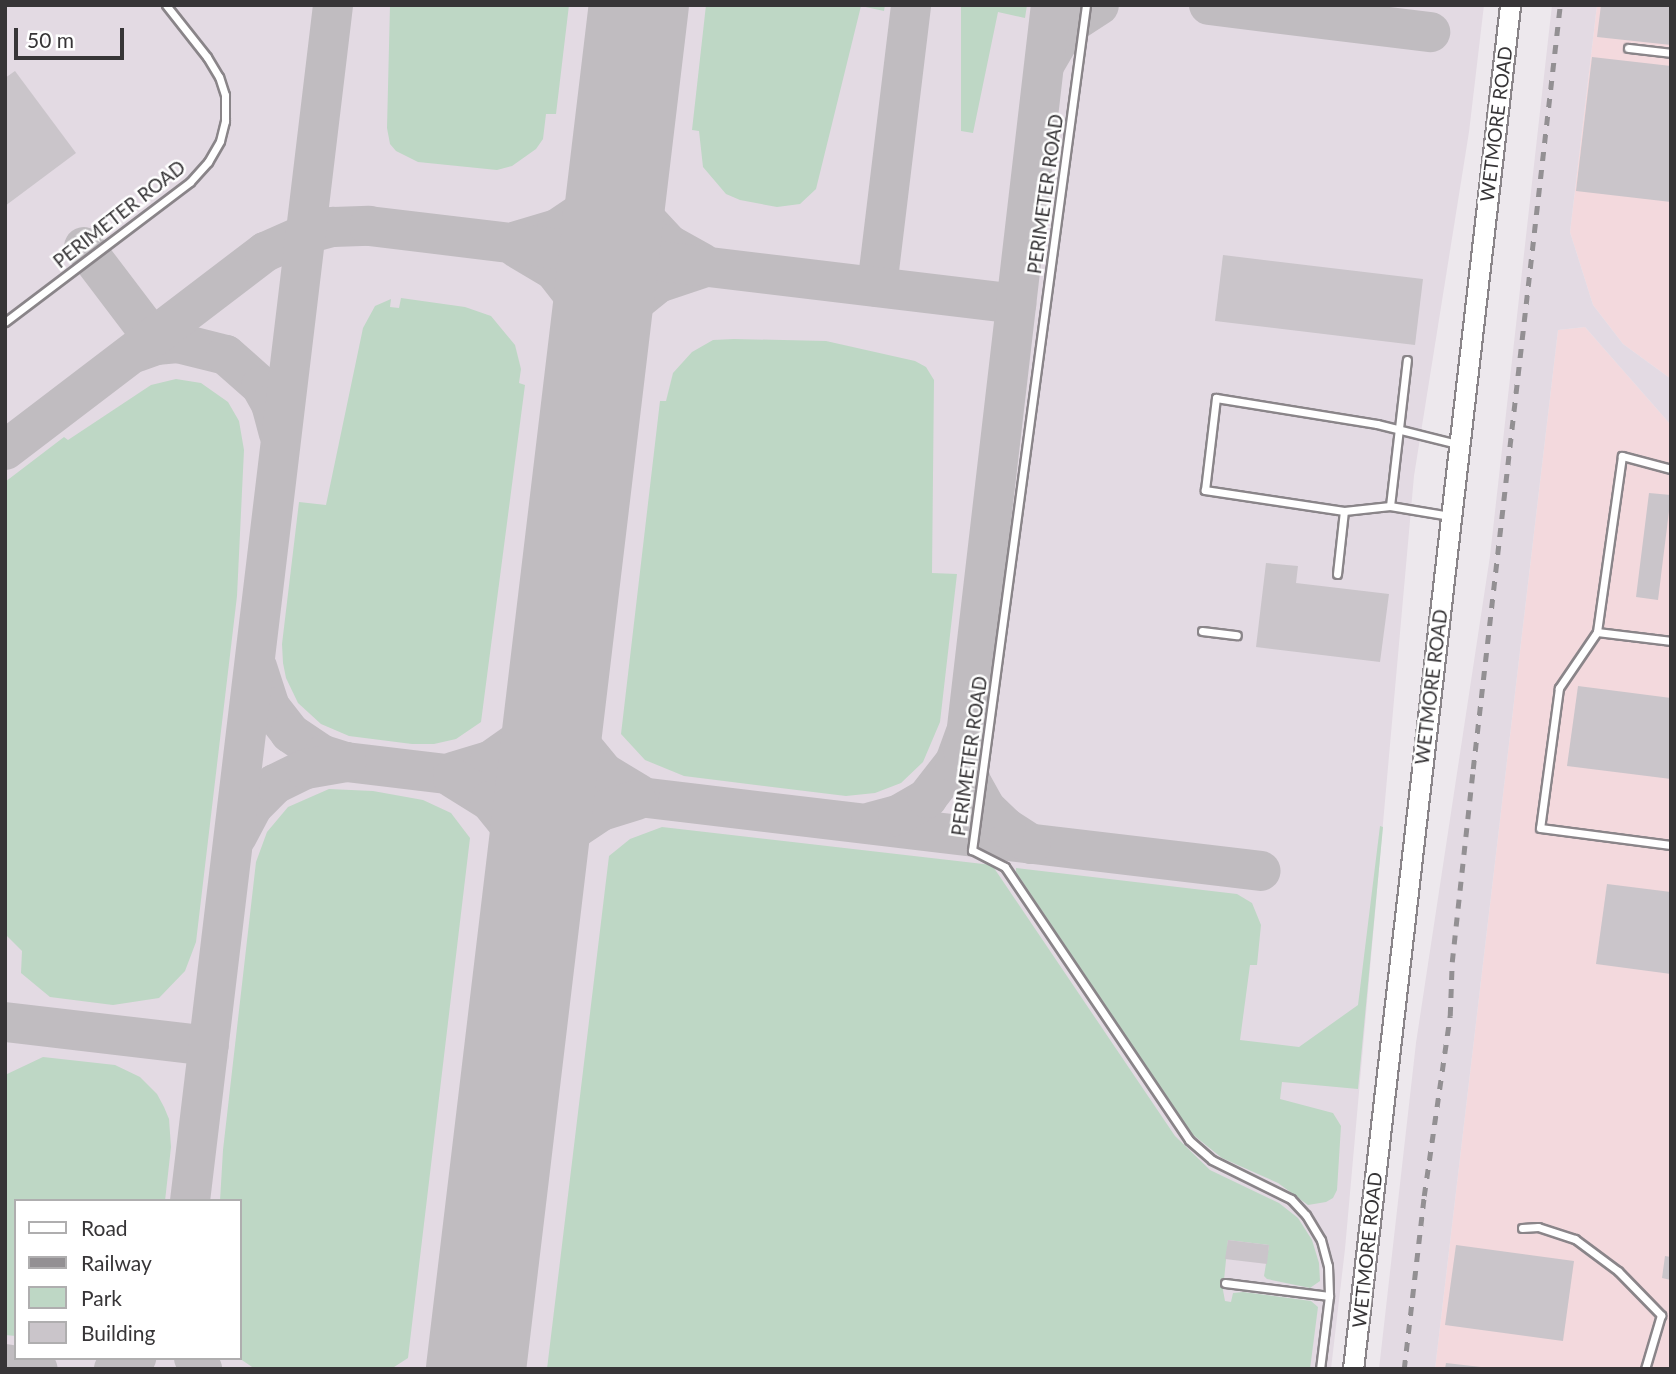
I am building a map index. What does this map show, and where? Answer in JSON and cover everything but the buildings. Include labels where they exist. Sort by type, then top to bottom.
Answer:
[{"type":"main road","name":"WETMORE ROAD","points":[[1353,1369],[1510,5]]},
{"type":"lane","name":"PERIMETER ROAD","points":[[5,322],[190,182],[208,162],[220,141],[225,121],[225,95],[219,77],[207,57],[166,5]]},
{"type":"lane","name":"PERIMETER ROAD","points":[[1086,5],[972,850],[1004,867],[1189,1140],[1213,1160],[1291,1199],[1306,1215],[1321,1240],[1328,1266],[1329,1296],[1320,1369]]},
{"type":"lane","points":[[1628,48],[1671,53]]},
{"type":"lane","points":[[1390,506],[1407,360]]},
{"type":"lane","points":[[1451,516],[1390,506],[1345,511],[1205,490],[1216,398],[1377,424],[1459,445]]},
{"type":"lane","points":[[1671,469],[1622,456],[1597,632],[1559,688],[1540,828],[1671,845]]},
{"type":"lane","points":[[1337,575],[1345,511]]},
{"type":"lane","points":[[1202,631],[1237,635]]},
{"type":"lane","points":[[1597,632],[1671,640]]},
{"type":"lane","points":[[1522,1228],[1538,1227],[1575,1239],[1618,1271],[1661,1315],[1645,1369]]},
{"type":"lane","points":[[1225,1283],[1329,1296]]},
{"type":"shaded area","points":[[5,5],[1484,5],[1469,132],[1414,476],[1345,1249],[1331,1369],[5,1369]]},
{"type":"shaded area","points":[[1552,5],[1597,5],[1570,232],[1593,305],[1623,344],[1671,379],[1671,425],[1585,327],[1558,330],[1435,1369],[1379,1369],[1416,1043],[1490,556]]},
{"type":"shaded area","points":[[1597,5],[1671,5],[1671,379],[1623,344],[1593,305],[1570,232]]},
{"type":"shaded area","points":[[1585,327],[1671,425],[1671,1369],[1435,1369],[1558,330]]},
{"type":"green space","points":[[390,5],[569,5],[556,114],[546,114],[543,139],[536,149],[512,166],[497,170],[418,162],[396,151],[390,144],[387,128]]},
{"type":"green space","points":[[706,5],[885,5],[884,11],[861,6],[816,189],[800,204],[777,207],[740,200],[726,194],[703,167],[699,131],[692,130]]},
{"type":"green space","points":[[957,5],[1027,5],[1025,18],[998,12],[973,133],[961,131],[961,6]]},
{"type":"green space","points":[[401,298],[465,307],[491,316],[515,345],[521,369],[519,383],[525,385],[481,722],[456,739],[434,744],[349,736],[321,724],[298,703],[286,678],[283,663],[282,644],[299,502],[326,505],[363,328],[375,306],[391,299],[390,307],[399,308]]},
{"type":"green space","points":[[713,340],[826,341],[915,361],[926,367],[934,380],[932,573],[957,574],[940,722],[923,762],[901,783],[875,793],[846,796],[684,776],[645,760],[621,734],[660,401],[666,401],[673,373],[692,352]]},
{"type":"green space","points":[[176,379],[201,383],[228,402],[239,421],[244,450],[237,596],[196,942],[185,971],[159,998],[113,1005],[50,997],[21,973],[22,951],[5,934],[5,482],[64,437],[68,440],[151,385]]},
{"type":"green space","points":[[329,789],[373,791],[423,800],[451,813],[470,838],[408,1358],[391,1369],[255,1369],[242,1360],[242,1199],[220,1199],[223,1150],[256,862],[267,832],[288,807]]},
{"type":"green space","points":[[1380,826],[1383,827],[1358,1089],[1282,1082],[1280,1099],[1333,1113],[1341,1126],[1337,1190],[1333,1198],[1326,1202],[1308,1205],[1278,1183],[1222,1158],[1192,1134],[1016,872],[1016,868],[1237,894],[1252,903],[1261,925],[1257,965],[1250,965],[1240,1040],[1299,1047],[1358,1005]]},
{"type":"green space","points":[[662,827],[992,865],[1175,1136],[1210,1170],[1279,1203],[1298,1218],[1312,1240],[1319,1263],[1320,1281],[1310,1288],[1267,1279],[1264,1276],[1269,1245],[1228,1240],[1223,1290],[1225,1301],[1231,1302],[1233,1293],[1243,1292],[1311,1301],[1318,1307],[1310,1369],[547,1369],[609,856],[630,839]]},
{"type":"green space","points":[[43,1057],[115,1065],[140,1077],[157,1094],[169,1119],[171,1147],[165,1199],[14,1199],[14,1336],[5,1335],[5,1075]]},
{"type":"taxiway","points":[[190,1199],[333,5]]},
{"type":"taxiway","points":[[877,287],[911,5]]},
{"type":"taxiway","points":[[1031,844],[1006,828],[986,809],[971,782],[964,753],[1051,5]]},
{"type":"taxiway","points":[[1046,62],[1067,26],[1099,5]]},
{"type":"taxiway","points":[[1209,5],[1430,32]]},
{"type":"taxiway","points":[[623,139],[630,187],[646,220],[668,244],[702,263]]},
{"type":"taxiway","points":[[517,241],[557,229],[582,212],[605,182],[623,139]]},
{"type":"taxiway","points":[[5,450],[265,252],[306,234],[333,227],[369,226],[1016,304]]},
{"type":"taxiway","points":[[84,247],[153,338]]},
{"type":"taxiway","points":[[517,248],[554,270],[578,301],[591,334],[594,384]]},
{"type":"taxiway","points":[[597,371],[610,333],[626,309],[658,283],[700,269]]},
{"type":"taxiway","points":[[137,352],[156,345],[178,343],[226,355],[261,386],[271,404],[279,433]]},
{"type":"taxiway","points":[[453,772],[490,761],[524,737],[546,705],[560,662]]},
{"type":"taxiway","points":[[257,667],[270,707],[290,733],[323,755],[346,762],[1261,871]]},
{"type":"taxiway","points":[[562,669],[563,700],[576,739],[604,773],[639,794]]},
{"type":"taxiway","points":[[871,822],[898,815],[927,798],[955,762],[965,734]]},
{"type":"taxiway","points":[[237,836],[253,806],[275,784],[306,769],[346,762]]},
{"type":"taxiway","points":[[453,778],[490,801],[516,833],[529,876],[528,932]]},
{"type":"taxiway","points":[[535,902],[548,862],[570,832],[601,811],[636,800]]},
{"type":"taxiway","points":[[5,1022],[209,1046]]},
{"type":"taxiway","points":[[458,1369],[473,1338],[485,1295]]},
{"type":"taxiway","points":[[114,1369],[132,1360]]},
{"type":"taxiway","points":[[195,1360],[202,1369]]},
{"type":"taxiway","points":[[5,1364],[38,1369]]},
{"type":"runway","points":[[476,1369],[639,5]]},
{"type":"railway","points":[[1404,1369],[1424,1196],[1450,1016],[1452,962],[1560,5]]}]
